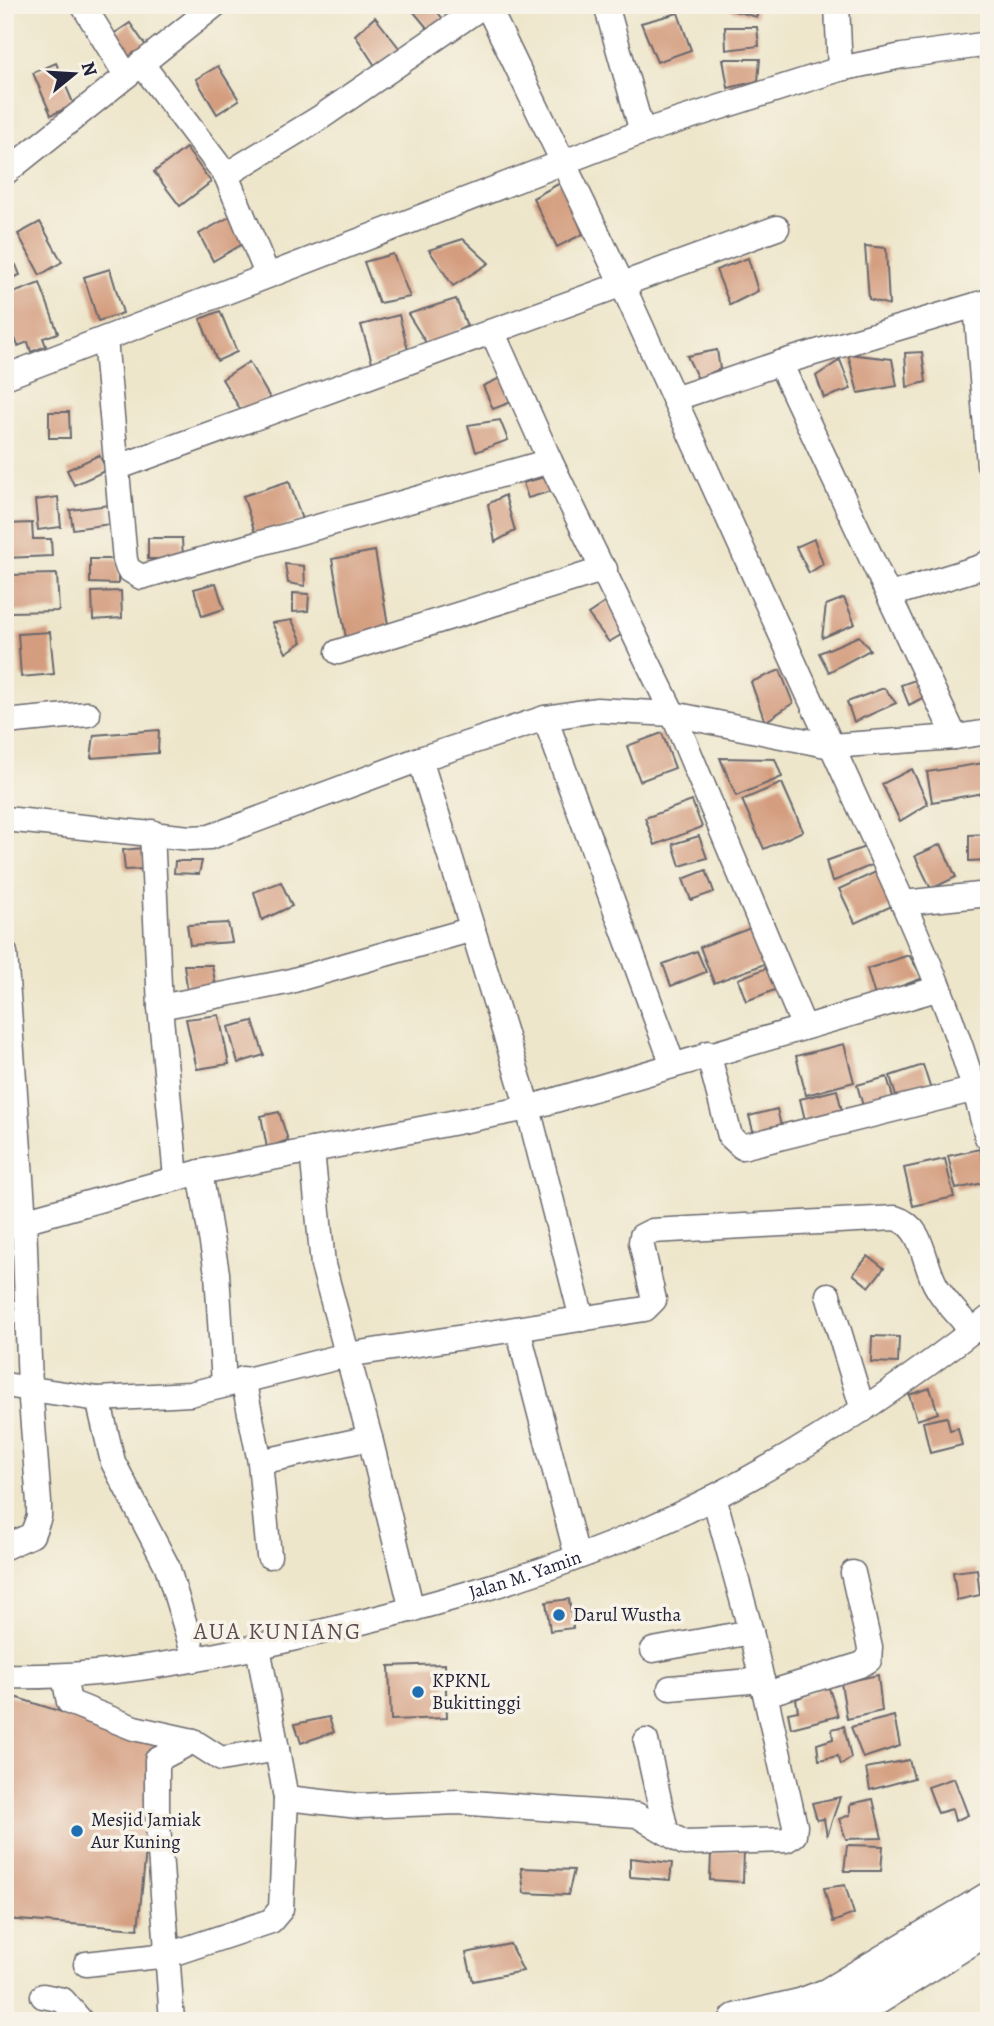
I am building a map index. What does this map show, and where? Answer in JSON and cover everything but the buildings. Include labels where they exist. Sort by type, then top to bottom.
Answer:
[{"type":"highway","points":[[737,2021],[802,2006],[828,1996],[989,1900]]},
{"type":"highway","points":[[830,2021],[856,2010],[989,1926]]},
{"type":"street","points":[[83,5],[134,69],[226,175],[267,274]]},
{"type":"street","points":[[5,173],[134,69],[190,14],[215,5]]},
{"type":"street","points":[[226,175],[321,117],[486,5],[622,284],[903,903],[940,988],[976,1089],[987,1137]]},
{"type":"street","points":[[606,5],[642,132]]},
{"type":"street","points":[[837,5],[840,69]]},
{"type":"street","points":[[5,377],[642,132],[840,69],[902,56],[989,44]]},
{"type":"street","points":[[119,467],[777,228]]},
{"type":"street","points":[[674,399],[780,363],[982,303],[989,465]]},
{"type":"street","points":[[492,331],[550,461],[605,569],[673,714],[804,1027]]},
{"type":"street","points":[[105,339],[119,467],[125,560],[128,569],[141,577],[550,461]]},
{"type":"street","points":[[780,363],[955,737]]},
{"type":"street","points":[[890,595],[981,567],[989,562]]},
{"type":"street","points":[[338,652],[605,569]]},
{"type":"street","points":[[5,819],[210,837],[420,758],[545,718],[597,710],[673,714],[831,746],[989,732]]},
{"type":"street","points":[[5,722],[88,714]]},
{"type":"street","points":[[545,718],[673,1065]]},
{"type":"street","points":[[420,758],[527,1108],[582,1319]]},
{"type":"street","points":[[152,832],[160,1007],[176,1178]]},
{"type":"street","points":[[903,903],[989,894]]},
{"type":"street","points":[[160,1007],[287,982],[473,929]]},
{"type":"street","points":[[5,953],[18,1386],[39,1517],[32,1535],[5,1547]]},
{"type":"street","points":[[15,1223],[200,1172],[527,1108],[708,1053],[940,988]]},
{"type":"street","points":[[708,1053],[730,1136],[742,1147],[976,1089]]},
{"type":"street","points":[[312,1150],[323,1265],[370,1438],[412,1609]]},
{"type":"street","points":[[200,1172],[233,1381],[260,1462],[270,1556]]},
{"type":"street","points":[[18,1386],[98,1399],[190,1394],[233,1381],[347,1355],[651,1306],[653,1292],[641,1242],[647,1232],[895,1218],[908,1222],[916,1232],[932,1280],[981,1325]]},
{"type":"street","points":[[828,1295],[863,1410]]},
{"type":"street","name":"Jalan M. Yamin","points":[[5,1676],[64,1678],[258,1647],[412,1609],[577,1556],[642,1531],[714,1497],[808,1446],[981,1325]]},
{"type":"street","points":[[518,1329],[577,1556]]},
{"type":"street","points":[[98,1399],[113,1462],[167,1566],[195,1658]]},
{"type":"street","points":[[260,1462],[370,1438]]},
{"type":"street","points":[[286,1798],[359,1806],[458,1802],[636,1815],[684,1843],[786,1840],[794,1835],[795,1826],[751,1632],[714,1497]]},
{"type":"street","points":[[670,1688],[764,1687],[860,1665],[869,1660],[870,1648],[853,1573]]},
{"type":"street","points":[[653,1650],[751,1632]]},
{"type":"street","points":[[86,1964],[168,1955],[271,1921],[278,1915],[281,1909],[286,1798],[258,1647]]},
{"type":"street","points":[[64,1678],[69,1702],[134,1728],[193,1741],[221,1759],[277,1749]]},
{"type":"street","points":[[172,2021],[157,1810],[157,1760],[193,1741]]},
{"type":"street","points":[[646,1741],[666,1832]]},
{"type":"street","points":[[43,1996],[63,2000],[82,2021]]},
{"type":"place","name":"Darul Wustha","points":[[559,1615]]},
{"type":"place","name":"KPKNL Bukittinggi","points":[[418,1692]]},
{"type":"place","name":"Mesjid Jamiak Aur Kuning","points":[[77,1831]]},
{"type":"district","name":"AUA KUNIANG","points":[[278,1631]]}]
